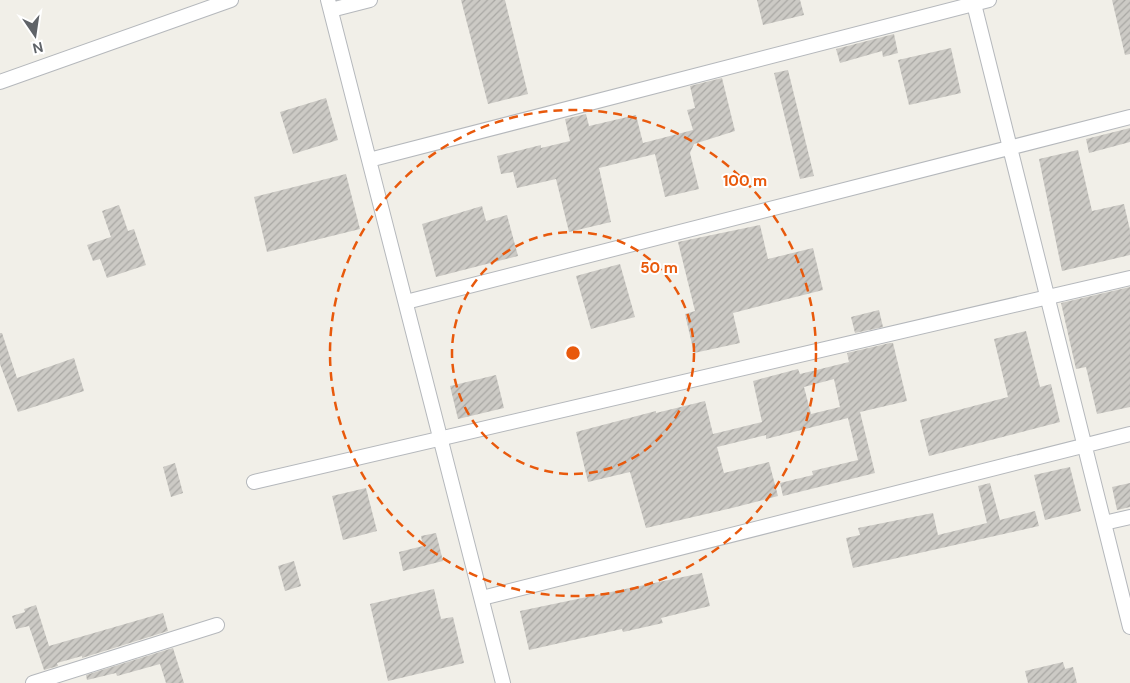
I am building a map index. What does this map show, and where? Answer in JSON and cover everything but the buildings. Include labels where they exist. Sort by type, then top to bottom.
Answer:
[{"type":"street","points":[[0,82],[231,0]]},
{"type":"street","points":[[370,0],[330,5],[503,683]]},
{"type":"street","points":[[369,160],[973,2],[989,0]]},
{"type":"street","points":[[973,2],[1130,626]]},
{"type":"street","points":[[406,302],[1130,117]]},
{"type":"street","points":[[254,482],[441,440],[1130,278]]},
{"type":"street","points":[[482,598],[1130,434]]},
{"type":"street","points":[[1104,524],[1130,517]]},
{"type":"street","points":[[33,683],[217,625]]}]
